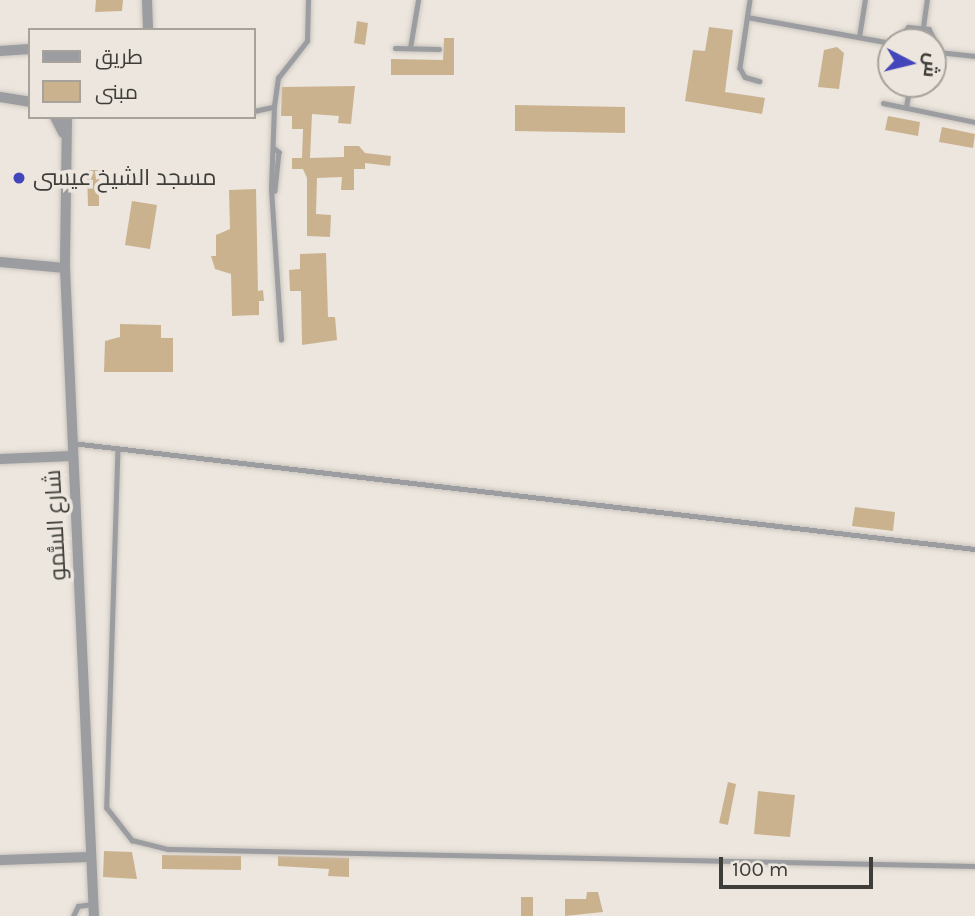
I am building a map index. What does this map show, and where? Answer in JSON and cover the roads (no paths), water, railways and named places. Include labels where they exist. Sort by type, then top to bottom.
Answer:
[{"type":"street","points":[[147,0],[148,28]]},
{"type":"street","points":[[0,51],[28,49]]},
{"type":"street","points":[[0,97],[28,102]]},
{"type":"street","name":"شارع السُّمو","points":[[56,119],[63,133]]},
{"type":"street","name":"شارع السُّمو","points":[[66,119],[63,133],[65,268],[94,916]]},
{"type":"street","points":[[0,262],[65,268]]},
{"type":"street","points":[[0,458],[72,456]]},
{"type":"street","points":[[0,860],[91,857]]},
{"type":"lane","points":[[281,340],[274,106],[278,78],[307,41],[308,0]]},
{"type":"lane","points":[[410,48],[418,0]]},
{"type":"lane","points":[[750,0],[740,68],[746,77],[759,81]]},
{"type":"lane","points":[[859,37],[865,0]]},
{"type":"lane","points":[[907,28],[923,27],[927,0]]},
{"type":"lane","points":[[747,17],[877,40]]},
{"type":"lane","points":[[396,48],[439,48]]},
{"type":"lane","points":[[947,53],[975,57]]},
{"type":"lane","points":[[906,108],[908,98]]},
{"type":"lane","points":[[883,103],[975,122]]},
{"type":"lane","points":[[256,110],[274,106]]},
{"type":"lane","points":[[72,443],[975,549]]},
{"type":"lane","points":[[118,448],[107,808],[117,828],[132,840],[169,849],[975,866]]},
{"type":"lane","points":[[73,916],[78,906],[93,904]]},
{"type":"place","name":"مسجد الشيخ عيسى","points":[[19,178]]}]
